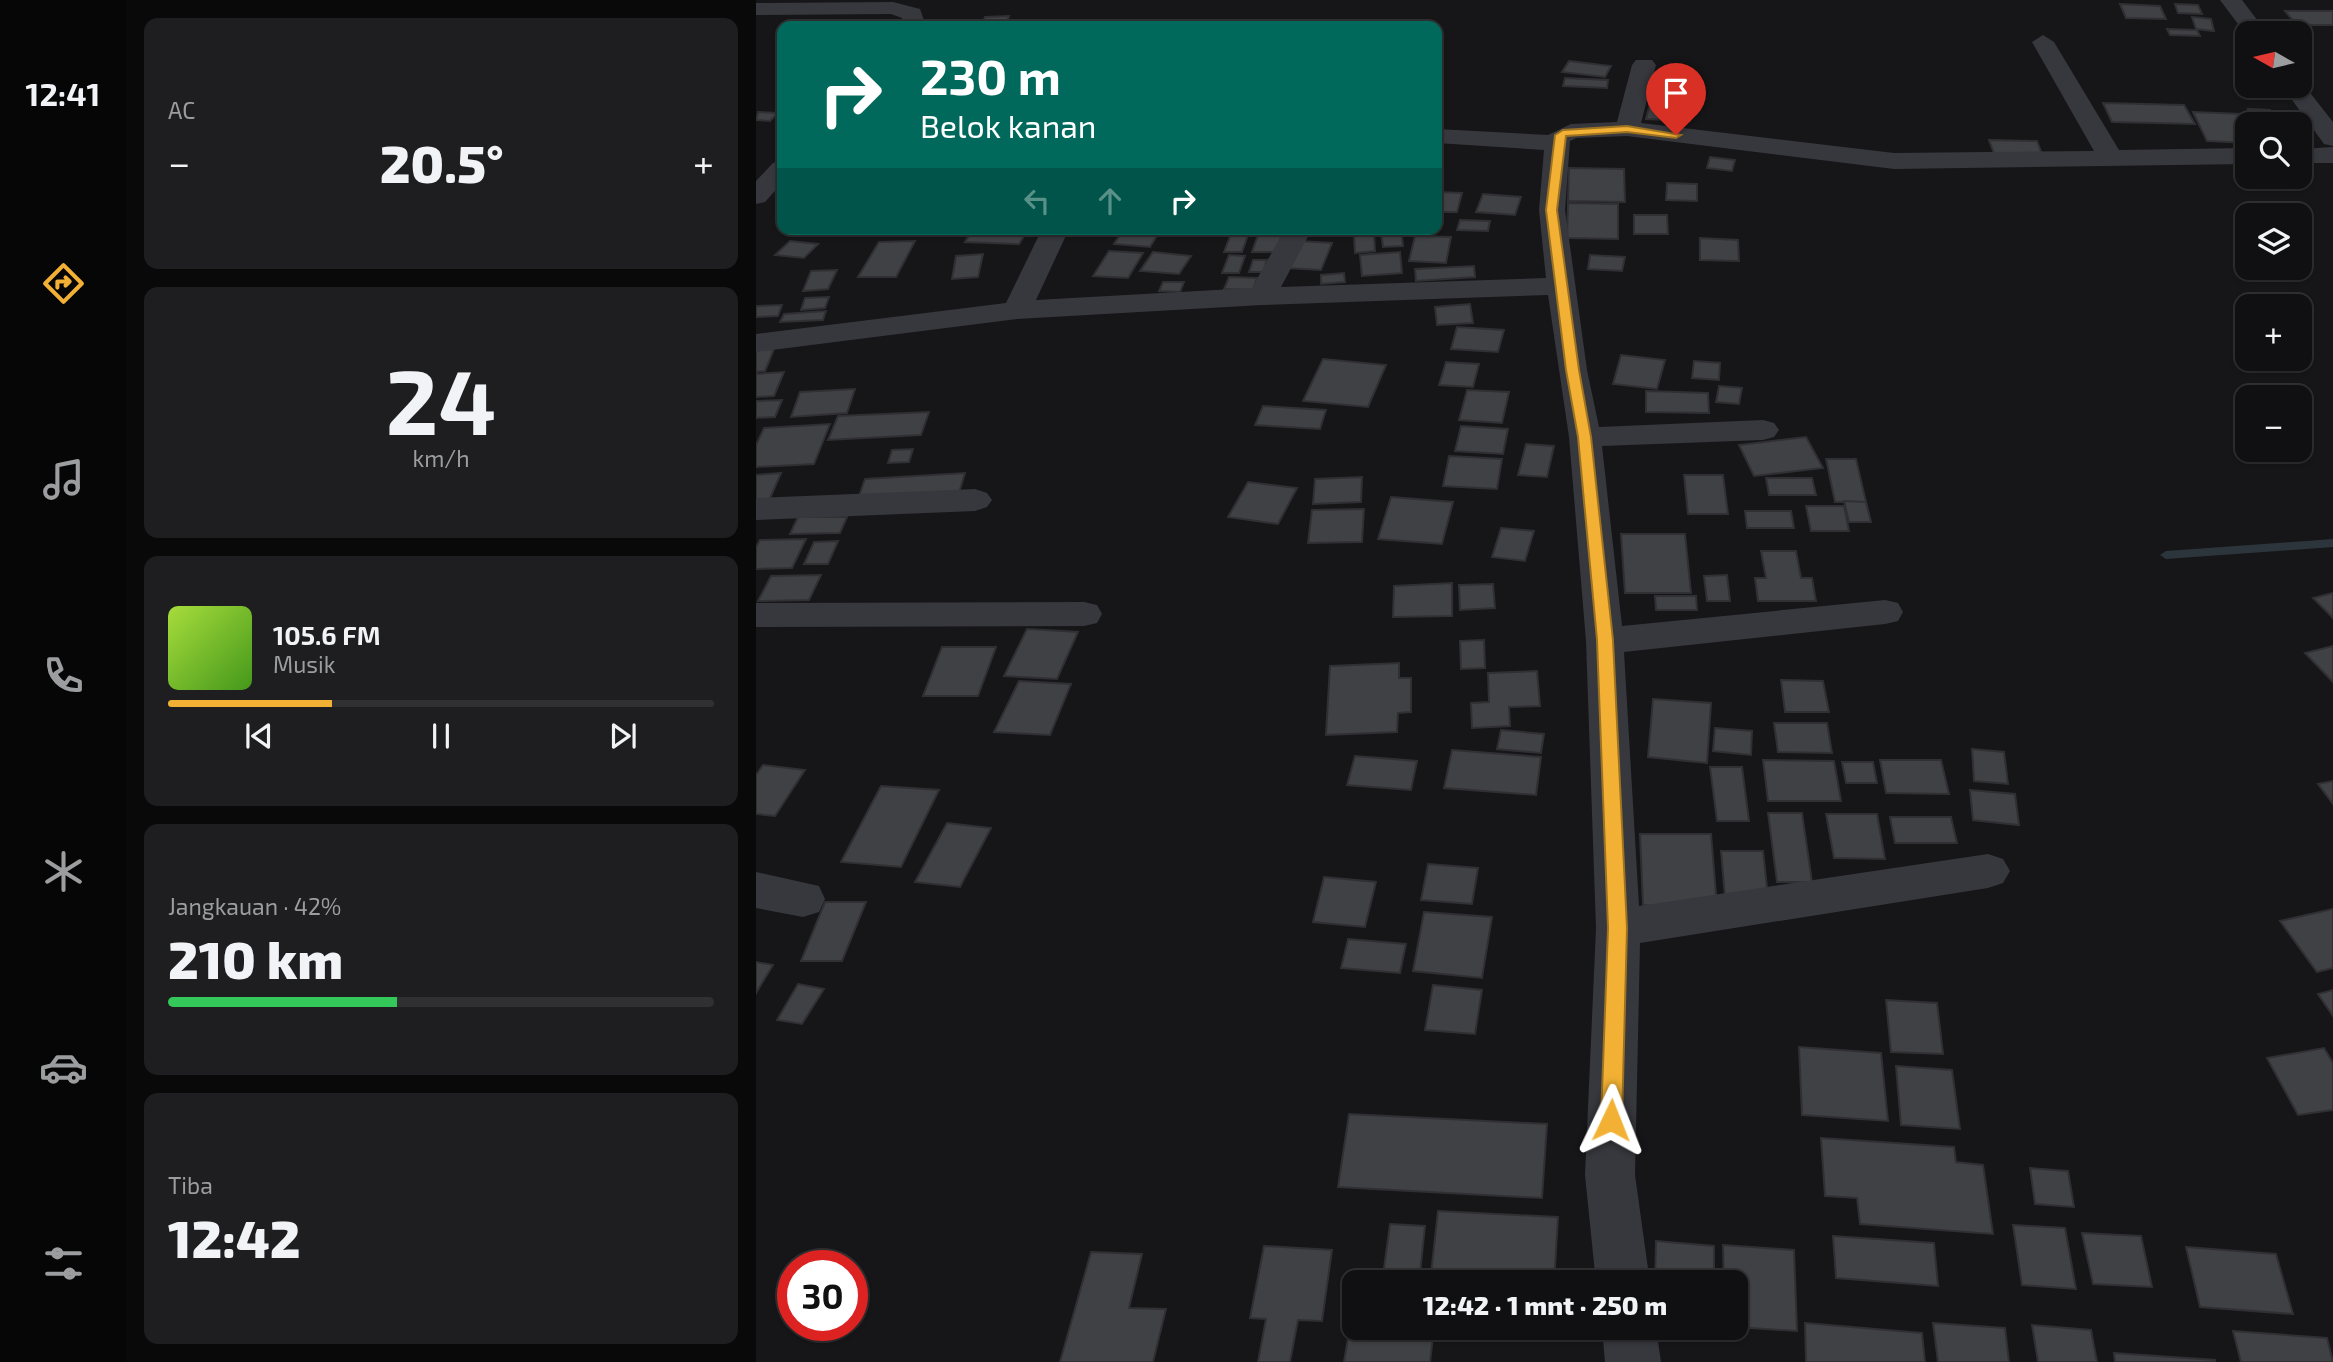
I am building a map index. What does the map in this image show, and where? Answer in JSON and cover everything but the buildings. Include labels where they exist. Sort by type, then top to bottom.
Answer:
[{"type":"street","points":[[2231,0],[2247,21]]},
{"type":"street","points":[[756,9],[893,8],[912,14],[914,21]]},
{"type":"street","points":[[2043,42],[2111,158]]},
{"type":"street","points":[[1627,129],[1644,65]]},
{"type":"street","points":[[2303,98],[2333,139]]},
{"type":"street","points":[[1442,136],[1564,137],[1627,129],[1894,161],[2235,156]]},
{"type":"street","points":[[1564,137],[1552,210],[1585,437],[1605,640],[1618,928],[1609,1175],[1621,1270]]},
{"type":"street","points":[[2312,156],[2333,155]]},
{"type":"street","points":[[756,197],[777,174]]},
{"type":"street","points":[[1017,310],[1053,235]]},
{"type":"street","points":[[1262,296],[1295,235]]},
{"type":"street","points":[[756,343],[1017,310],[1262,296],[1562,286]]},
{"type":"street","points":[[1585,437],[1763,430]]},
{"type":"street","points":[[756,509],[975,500]]},
{"type":"street","points":[[1605,640],[1885,612]]},
{"type":"street","points":[[756,615],[1084,614]]},
{"type":"street","points":[[1618,928],[1989,871]]},
{"type":"street","points":[[756,890],[803,899]]},
{"type":"street","points":[[1630,1340],[1633,1362]]},
{"type":"waterway","points":[[2166,555],[2333,543]]},
{"type":"route","points":[[1611,1120],[1618,928],[1605,640],[1585,437],[1572,370],[1552,210],[1559,138],[1563,134],[1571,131],[1627,129],[1676,135]]}]
